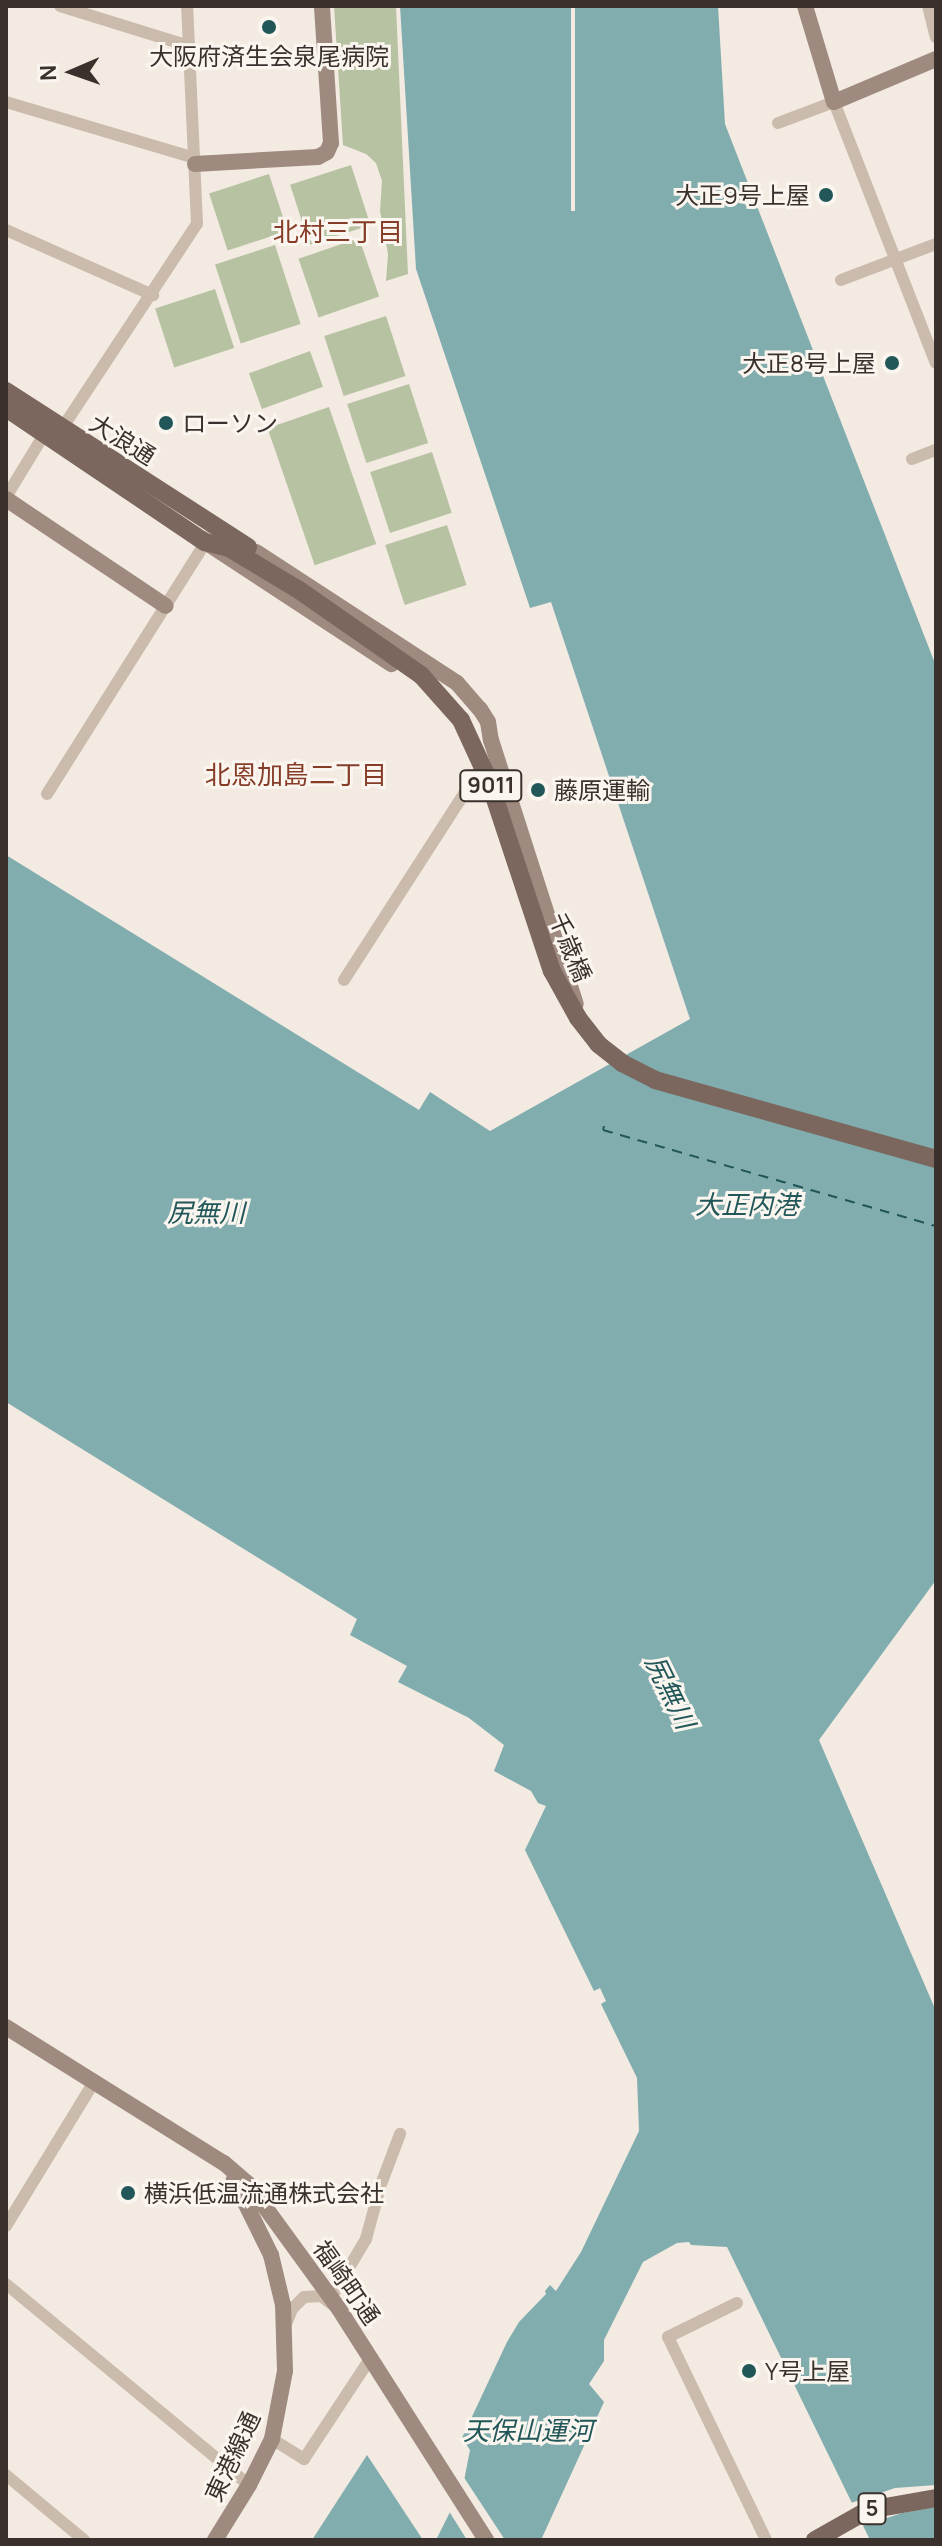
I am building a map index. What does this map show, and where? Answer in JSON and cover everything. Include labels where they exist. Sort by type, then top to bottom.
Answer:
[{"type":"main road","name":"大浪通","points":[[6,391],[54,431],[210,535]]},
{"type":"main road","name":"大浪通","points":[[6,408],[54,431]]},
{"type":"main road","points":[[210,535],[256,552],[274,575]]},
{"type":"main road","name":"千歳橋","points":[[210,535],[299,590],[421,675],[455,712],[489,781],[552,971],[578,1018],[608,1052],[655,1080],[936,1159]]},
{"type":"main road","name":"5","points":[[815,2540],[868,2510],[936,2498]]},
{"type":"street","points":[[60,6],[189,46]]},
{"type":"street","points":[[166,606],[6,498],[153,295],[197,224],[187,6]]},
{"type":"street","points":[[6,102],[195,161],[318,157],[327,152],[331,143],[322,6]]},
{"type":"street","points":[[805,6],[834,102],[936,363]]},
{"type":"street","points":[[928,6],[936,37]]},
{"type":"street","points":[[778,123],[936,59]]},
{"type":"street","points":[[6,230],[153,295]]},
{"type":"street","points":[[841,280],[936,244]]},
{"type":"street","points":[[912,459],[936,450]]},
{"type":"street","points":[[47,794],[210,535],[437,694],[492,744]]},
{"type":"street","points":[[256,552],[457,683],[488,722],[492,744],[592,1056]]},
{"type":"street","points":[[437,694],[457,683]]},
{"type":"street","points":[[344,980],[492,744]]},
{"type":"street","name":"福崎町通","points":[[6,2027],[224,2163],[249,2185],[335,2303],[486,2540]]},
{"type":"street","points":[[6,2226],[94,2082]]},
{"type":"street","points":[[285,2326],[292,2309],[304,2297],[321,2296],[335,2303],[366,2239],[380,2187],[400,2134]]},
{"type":"street","name":"東港線通","points":[[215,2540],[249,2485],[272,2439],[285,2371],[285,2326],[277,2280],[264,2236],[224,2163]]},
{"type":"street","points":[[6,2284],[249,2485]]},
{"type":"street","points":[[737,2303],[668,2337],[766,2540]]},
{"type":"street","points":[[272,2439],[304,2459],[370,2359]]},
{"type":"street","points":[[6,2475],[84,2540]]},
{"type":"green space","points":[[334,6],[396,6],[408,274],[386,281],[388,254],[380,211],[382,181],[376,163],[366,154],[343,145]]},
{"type":"green space","points":[[351,165],[370,225],[310,245],[290,185]]},
{"type":"green space","points":[[269,174],[288,231],[228,251],[209,193]]},
{"type":"green space","points":[[359,238],[379,297],[319,317],[298,259]]},
{"type":"green space","points":[[275,245],[301,324],[241,343],[215,264]]},
{"type":"green space","points":[[215,289],[234,348],[174,367],[155,308]]},
{"type":"green space","points":[[386,316],[405,376],[344,396],[324,336]]},
{"type":"green space","points":[[310,351],[323,387],[262,409],[249,373]]},
{"type":"green space","points":[[409,384],[428,443],[366,463],[347,404]]},
{"type":"green space","points":[[329,407],[376,544],[315,565],[268,428]]},
{"type":"green space","points":[[432,452],[452,513],[390,533],[370,472]]},
{"type":"green space","points":[[447,525],[466,585],[405,605],[385,545]]},
{"type":"water","points":[[400,6],[718,6],[725,124],[936,666],[936,1580],[819,1740],[936,2011],[936,2540],[870,2540],[727,2247],[691,2245],[689,2242],[677,2243],[643,2262],[604,2340],[604,2361],[589,2384],[604,2402],[541,2540],[436,2540],[463,2486],[470,2450],[462,2438],[507,2342],[519,2322],[546,2294],[550,2285],[556,2291],[581,2252],[639,2131],[637,2078],[601,2004],[606,2001],[600,1988],[594,1991],[525,1850],[546,1806],[538,1803],[531,1791],[494,1771],[504,1745],[469,1718],[398,1682],[407,1666],[350,1635],[357,1619],[6,1402],[6,855],[419,1110],[430,1092],[490,1131],[690,1019],[551,602],[530,608],[416,269]]},
{"type":"water","points":[[367,2455],[423,2540],[312,2540]]},
{"type":"pier","points":[[571,6],[575,6],[575,211],[571,211]]},
{"type":"pier","points":[[463,2476],[505,2540],[467,2540],[447,2508]]},
{"type":"pier","points":[[936,2485],[936,2507],[902,2513],[860,2527],[848,2504],[895,2488]]},
{"type":"ferry route","points":[[604,1126],[603,1130],[936,1226]]},
{"type":"place","name":"大阪府済生会泉尾病院","points":[[269,27]]},
{"type":"place","name":"大正9号上屋","points":[[826,195]]},
{"type":"place","name":"大正8号上屋","points":[[892,363]]},
{"type":"place","name":"ローソン","points":[[166,423]]},
{"type":"place","name":"藤原運輸","points":[[538,790]]},
{"type":"place","name":"横浜低温流通株式会社","points":[[128,2193]]},
{"type":"place","name":"Y号上屋","points":[[749,2371]]},
{"type":"district","name":"北村三丁目","points":[[338,232]]},
{"type":"district","name":"北恩加島二丁目","points":[[296,775]]},
{"type":"water label","name":"大正内港","points":[[747,1205]]},
{"type":"water label","name":"尻無川","points":[[206,1213]]},
{"type":"water label","name":"尻無川","points":[[670,1692]]},
{"type":"water label","name":"天保山運河","points":[[528,2431]]}]
